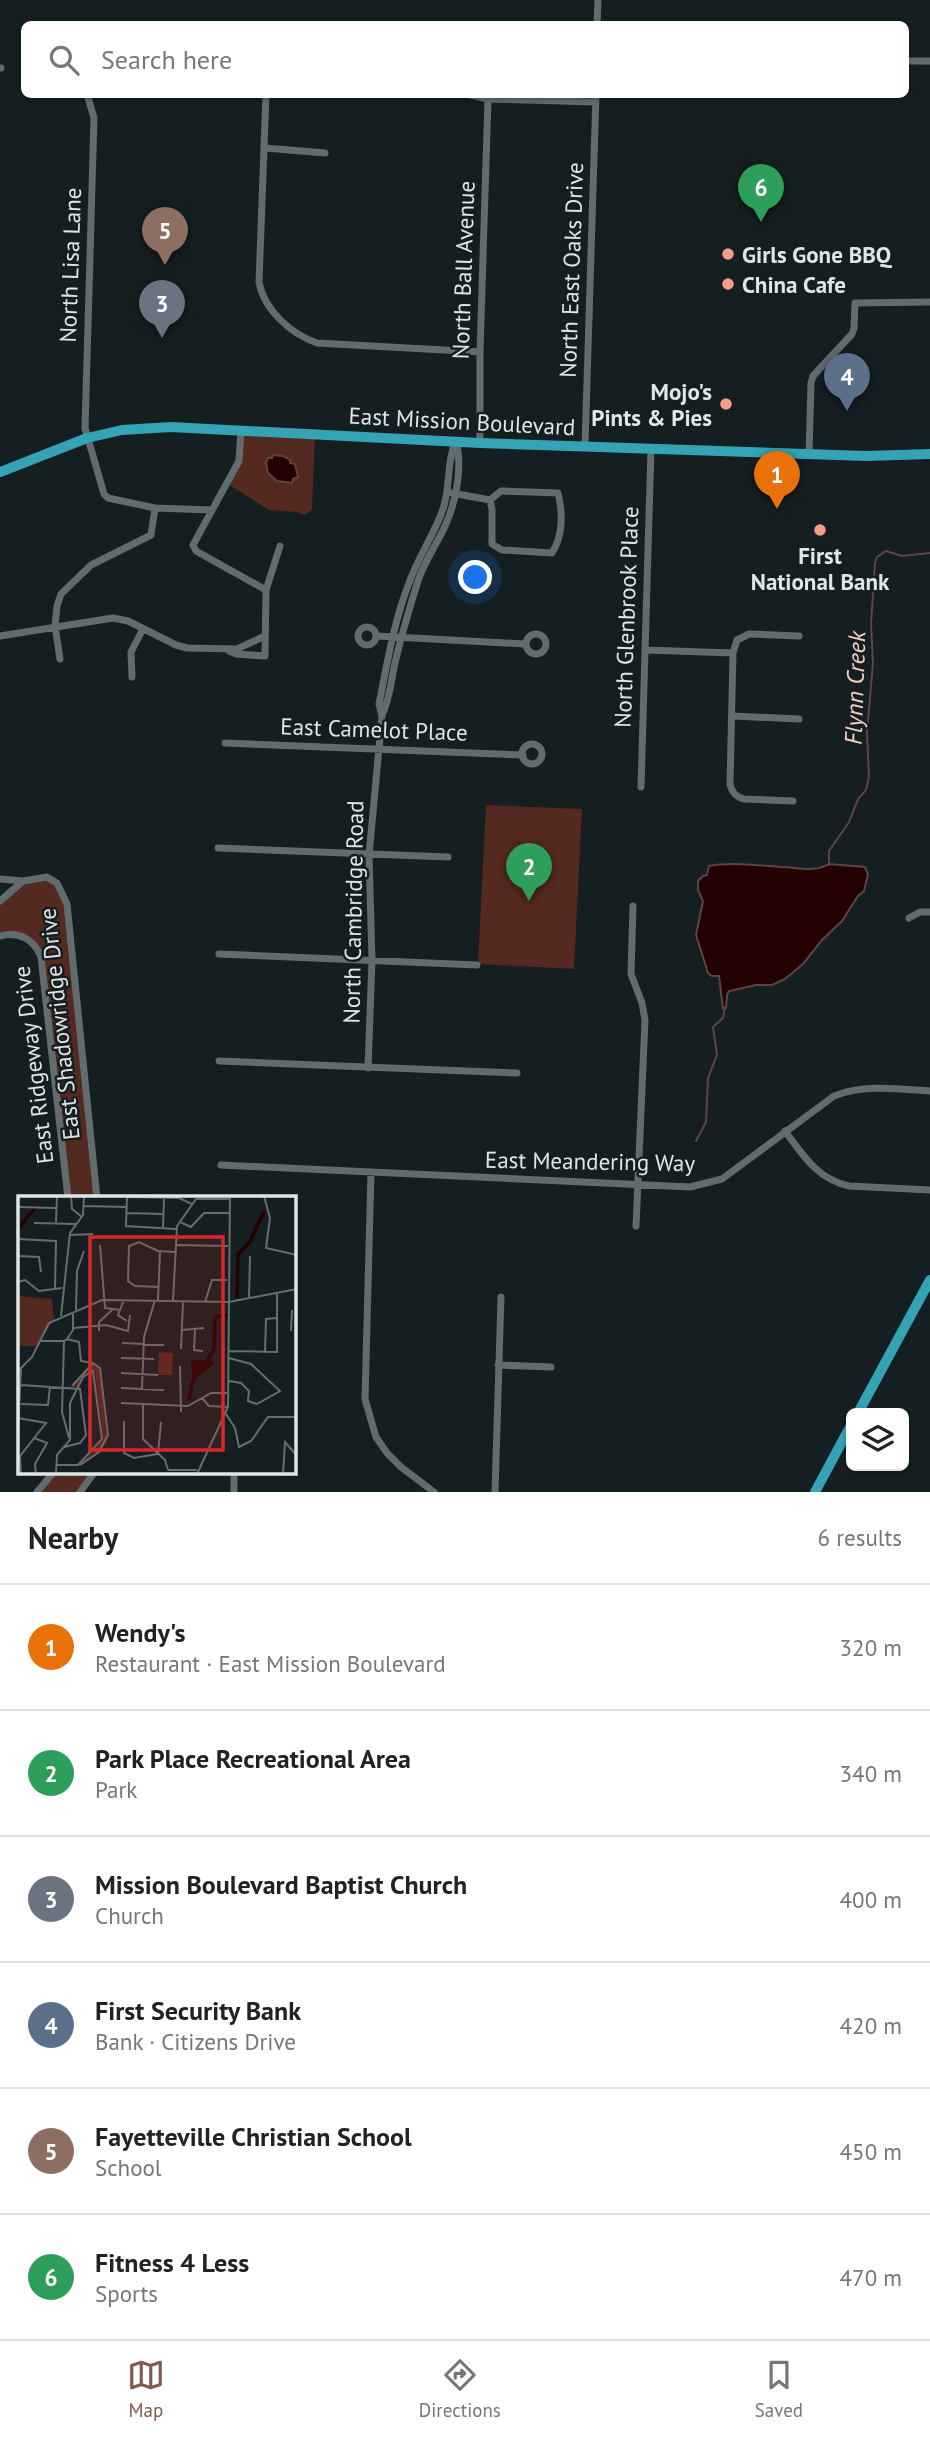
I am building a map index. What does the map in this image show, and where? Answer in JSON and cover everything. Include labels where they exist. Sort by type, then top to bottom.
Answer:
[{"type":"main road","name":"East Mission Boulevard","points":[[0,472],[87,438],[122,430],[154,427],[651,449],[809,454],[930,454]]},
{"type":"main road","points":[[861,1408],[930,1280]]},
{"type":"main road","points":[[815,1492],[846,1434]]},
{"type":"street","points":[[597,21],[598,0]]},
{"type":"street","points":[[909,61],[930,61]]},
{"type":"street","name":"North Lisa Lane","points":[[88,98],[94,118],[87,438],[104,494],[108,498],[155,508]]},
{"type":"street","points":[[266,98],[261,290],[270,307],[302,338],[317,343],[480,352]]},
{"type":"street","points":[[484,98],[595,98]]},
{"type":"street","name":"North East Oaks Drive","points":[[585,446],[595,98]]},
{"type":"street","name":"North Ball Avenue","points":[[480,443],[480,352],[488,99]]},
{"type":"street","points":[[265,149],[326,153]]},
{"type":"street","points":[[809,454],[811,383],[816,371],[852,334],[855,303],[930,302]]},
{"type":"street","points":[[241,430],[239,461],[194,540],[194,548],[266,590]]},
{"type":"street","name":"North Cambridge Road","points":[[368,1068],[372,960],[369,855],[382,716],[379,704],[398,636],[407,586],[451,492],[451,452],[456,441]]},
{"type":"street","name":"North Glenbrook Place","points":[[640,787],[651,449]]},
{"type":"street","points":[[501,491],[558,493],[561,506],[559,542],[552,553],[502,550],[492,544],[490,500],[501,491]]},
{"type":"street","points":[[451,492],[490,500]]},
{"type":"street","points":[[60,659],[55,626],[61,594],[91,565],[151,535],[155,508],[212,510]]},
{"type":"street","points":[[226,650],[236,654],[265,656],[266,590],[280,546]]},
{"type":"street","points":[[0,636],[113,618],[128,621],[176,645],[237,649],[265,636]]},
{"type":"street","points":[[132,677],[131,652],[143,629]]},
{"type":"street","points":[[377,636],[525,644]]},
{"type":"street","points":[[793,801],[744,799],[735,794],[730,785],[733,653],[737,640],[743,636],[799,636]]},
{"type":"street","points":[[645,650],[733,653]]},
{"type":"street","points":[[732,716],[799,719]]},
{"type":"street","name":"East Camelot Place","points":[[225,743],[523,755]]},
{"type":"street","points":[[218,848],[448,858]]},
{"type":"street","name":"East Shadowridge Drive","points":[[23,881],[47,877],[57,883],[67,904],[97,1196]]},
{"type":"street","points":[[0,879],[23,881]]},
{"type":"street","points":[[0,901],[23,881]]},
{"type":"street","points":[[633,906],[631,974],[645,1020],[636,1226]]},
{"type":"street","points":[[909,918],[920,912],[930,912]]},
{"type":"street","name":"East Ridgeway Drive","points":[[0,936],[21,935],[31,941],[38,949],[43,964],[68,1196]]},
{"type":"street","points":[[219,954],[477,965]]},
{"type":"street","points":[[219,1061],[517,1073]]},
{"type":"street","name":"East Meandering Way","points":[[221,1165],[690,1187],[722,1179],[785,1131],[845,1091],[870,1088],[930,1091]]},
{"type":"street","points":[[785,1131],[813,1167],[821,1175],[838,1184],[930,1189]]},
{"type":"street","points":[[371,1172],[364,1370],[367,1409],[376,1437],[387,1454],[434,1492]]},
{"type":"street","points":[[495,1492],[501,1297]]},
{"type":"street","points":[[498,1365],[551,1367]]},
{"type":"street","points":[[37,1492],[51,1475]]},
{"type":"street","points":[[80,1492],[93,1475]]},
{"type":"shaded area","points":[[241,430],[315,434],[312,510],[304,515],[269,510],[226,483],[239,461]]},
{"type":"shaded area","points":[[273,455],[283,456],[295,464],[298,477],[293,479],[292,483],[277,481],[268,473],[266,463]]},
{"type":"shaded area","points":[[486,805],[582,809],[574,969],[478,964]]},
{"type":"shaded area","points":[[744,864],[812,869],[829,864],[865,867],[868,874],[864,891],[842,921],[803,964],[785,979],[772,985],[756,985],[729,991],[726,1008],[723,1009],[719,976],[708,973],[696,935],[703,901],[698,890],[698,881],[707,875],[709,866]]},
{"type":"shaded area","points":[[47,877],[63,892],[97,1196],[68,1196],[43,964],[31,941],[0,936],[0,901],[23,881]]},
{"type":"shaded area","points":[[51,1475],[93,1475],[80,1492],[37,1492]]},
{"type":"waterway","name":"Flynn Creek","points":[[829,865],[829,851],[849,822],[858,799],[866,790],[869,777],[867,732],[873,663],[871,624],[875,563],[877,557],[886,551],[902,556],[930,553]]},
{"type":"waterway","points":[[696,1141],[706,1122],[708,1078],[717,1055],[713,1027],[723,1018],[725,1007]]},
{"type":"place","name":"Fitness 4 Less","points":[[761,222]]},
{"type":"place","name":"Girls Gone BBQ","points":[[728,254]]},
{"type":"place","name":"Fayetteville Christian School","points":[[165,265]]},
{"type":"place","name":"China Cafe","points":[[728,284]]},
{"type":"place","name":"Mission Boulevard Baptist Church","points":[[162,338]]},
{"type":"place","name":"Mojo's Pints & Pies","points":[[726,404]]},
{"type":"place","name":"First Security Bank","points":[[847,411]]},
{"type":"place","name":"Wendy's","points":[[777,509]]},
{"type":"place","name":"First National Bank","points":[[820,530]]},
{"type":"place","name":"Park Place Recreational Area","points":[[529,901]]}]
